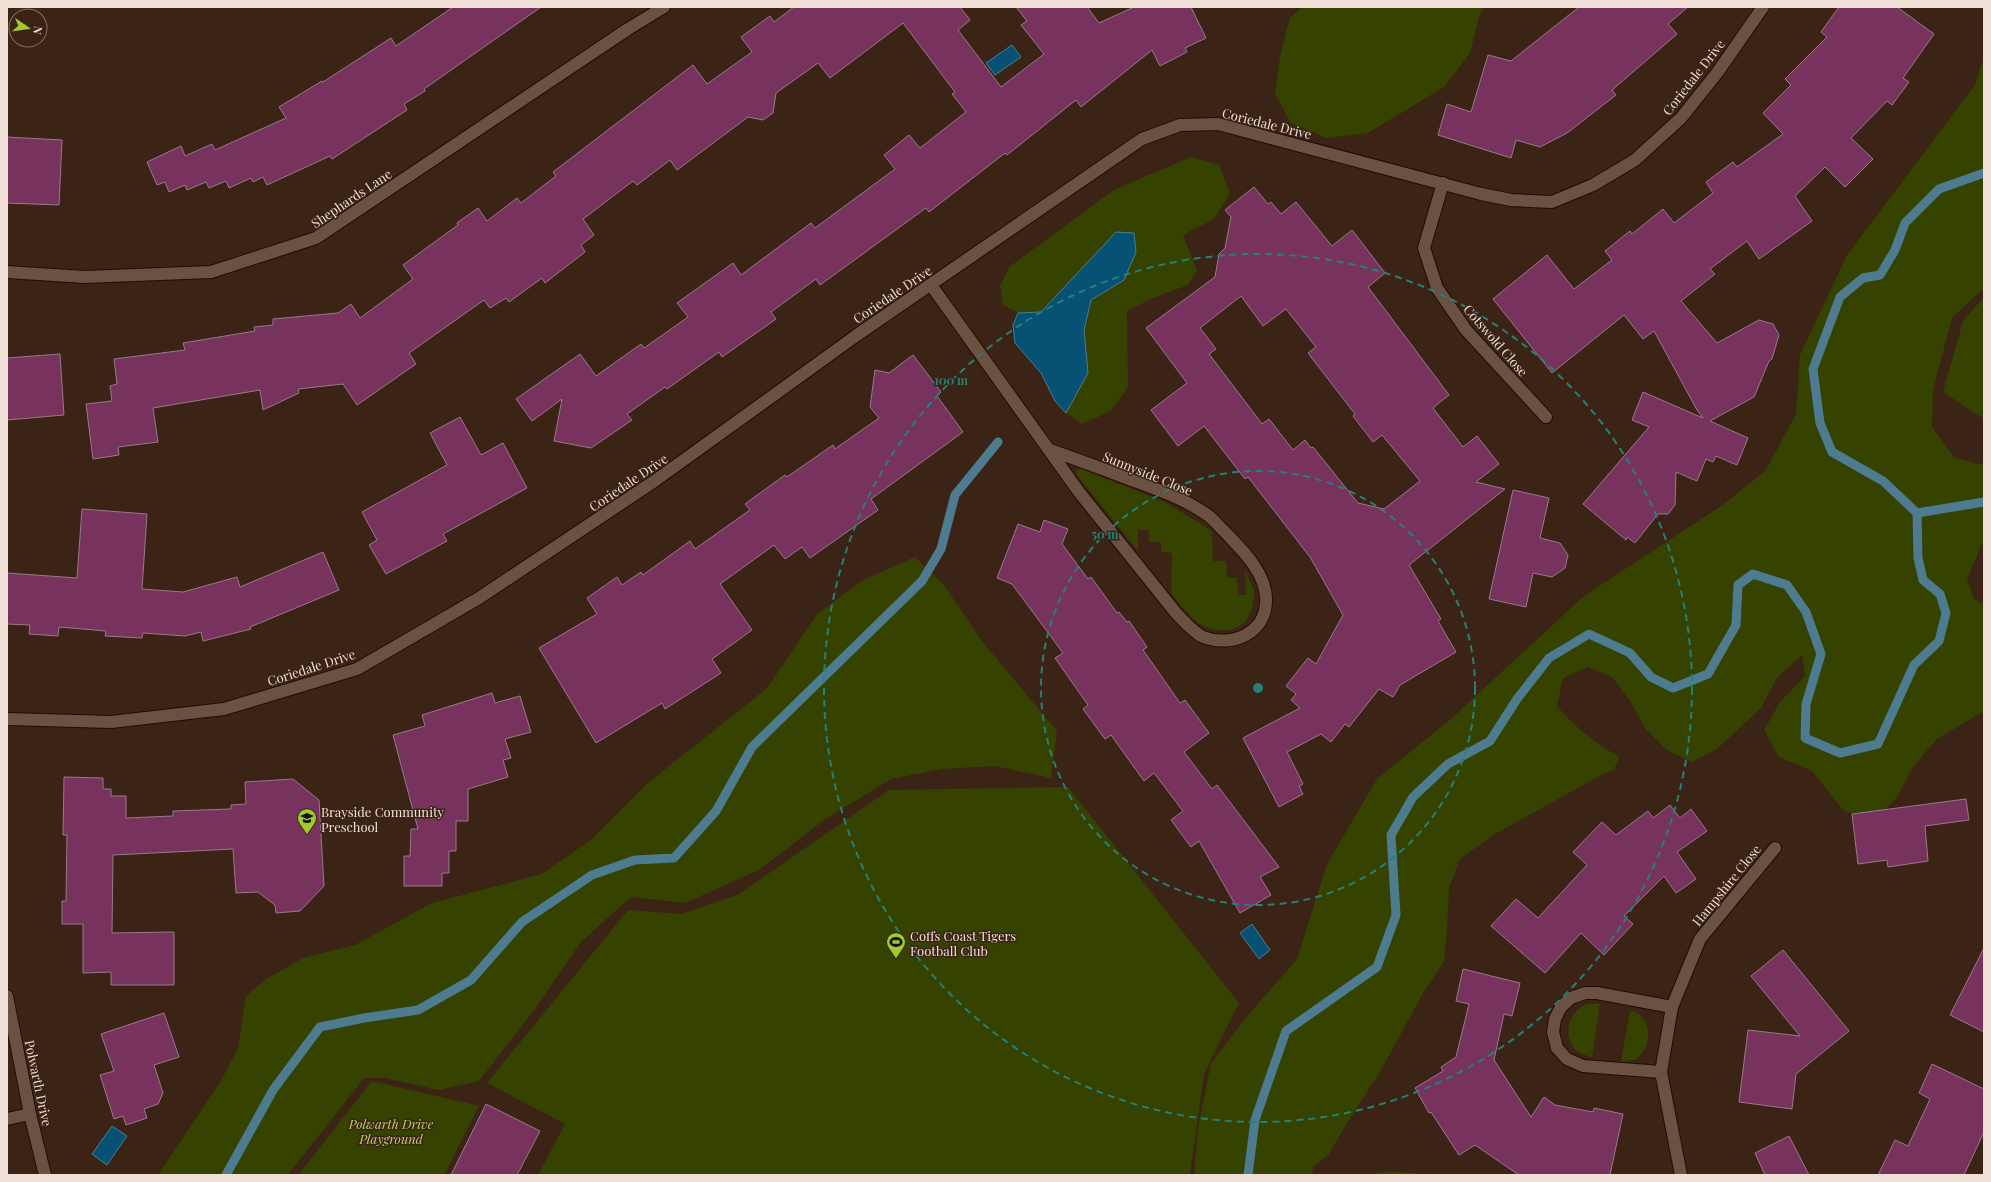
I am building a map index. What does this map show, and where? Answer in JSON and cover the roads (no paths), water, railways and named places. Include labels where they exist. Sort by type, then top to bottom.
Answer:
[{"type":"street","name":"Shephards Lane","points":[[7,272],[85,278],[211,272],[316,238],[628,29],[664,7]]},
{"type":"street","name":"Coriedale Drive","points":[[7,719],[111,722],[224,709],[357,669],[479,598],[656,480],[857,335],[1142,139],[1180,125],[1218,124],[1480,194],[1511,200],[1552,202],[1593,186],[1635,160],[1681,118],[1717,73],[1763,7]]},
{"type":"street","name":"Cotswold Close","points":[[1443,183],[1424,248],[1437,288],[1466,330],[1546,417]]},
{"type":"street","name":"Sunnyside Close","points":[[931,285],[1079,492],[1146,578],[1188,626],[1202,636],[1218,641],[1231,641],[1245,636],[1257,626],[1264,613],[1266,599],[1262,577],[1244,552],[1208,515],[1182,500],[1156,489],[1050,450]]},
{"type":"street","name":"Hampshire Close","points":[[1681,1175],[1661,1072],[1672,1007],[1700,939],[1775,848]]},
{"type":"street","points":[[1661,1072],[1582,1066],[1567,1059],[1557,1048],[1552,1032],[1554,1019],[1561,1007],[1571,998],[1585,993],[1597,993],[1672,1007]]},
{"type":"street","name":"Polwarth Drive","points":[[7,996],[30,1114],[45,1175]]},
{"type":"street","points":[[7,1119],[30,1114]]},
{"type":"water","points":[[1012,45],[1021,57],[995,75],[986,63]]},
{"type":"water","points":[[1116,232],[1134,233],[1136,252],[1124,280],[1091,300],[1084,330],[1088,373],[1066,413],[1055,401],[1041,373],[1015,343],[1013,325],[1018,313],[1041,312]]},
{"type":"water","points":[[1252,924],[1270,950],[1259,959],[1240,933]]},
{"type":"water","points":[[112,1126],[127,1136],[107,1165],[92,1154]]},
{"type":"waterway","points":[[1248,1175],[1255,1120],[1286,1031],[1377,967],[1396,915],[1391,835],[1413,797],[1448,764],[1490,741],[1517,699],[1549,658],[1589,634],[1630,653],[1651,677],[1673,688],[1708,674],[1736,625],[1738,585],[1753,574],[1787,585],[1806,612],[1821,654],[1806,704],[1805,738],[1840,753],[1878,744],[1914,665],[1939,641],[1946,613],[1940,594],[1923,580],[1918,558],[1917,513],[1883,481],[1832,452],[1820,423],[1813,369],[1840,297],[1863,278],[1880,275],[1895,250],[1905,223],[1939,189],[1984,173]]},
{"type":"waterway","points":[[226,1175],[273,1090],[320,1027],[364,1018],[418,1010],[471,980],[522,922],[592,875],[635,860],[674,858],[716,811],[752,747],[922,581],[941,549],[955,495],[998,442]]},
{"type":"waterway","points":[[1917,513],[1984,502]]},
{"type":"place","name":"Brayside Community Preschool","points":[[307,835]]},
{"type":"place","name":"Coffs Coast Tigers Football Club","points":[[896,959]]},
{"type":"park label","name":"Polwarth Drive Playground","points":[[391,1130]]}]
